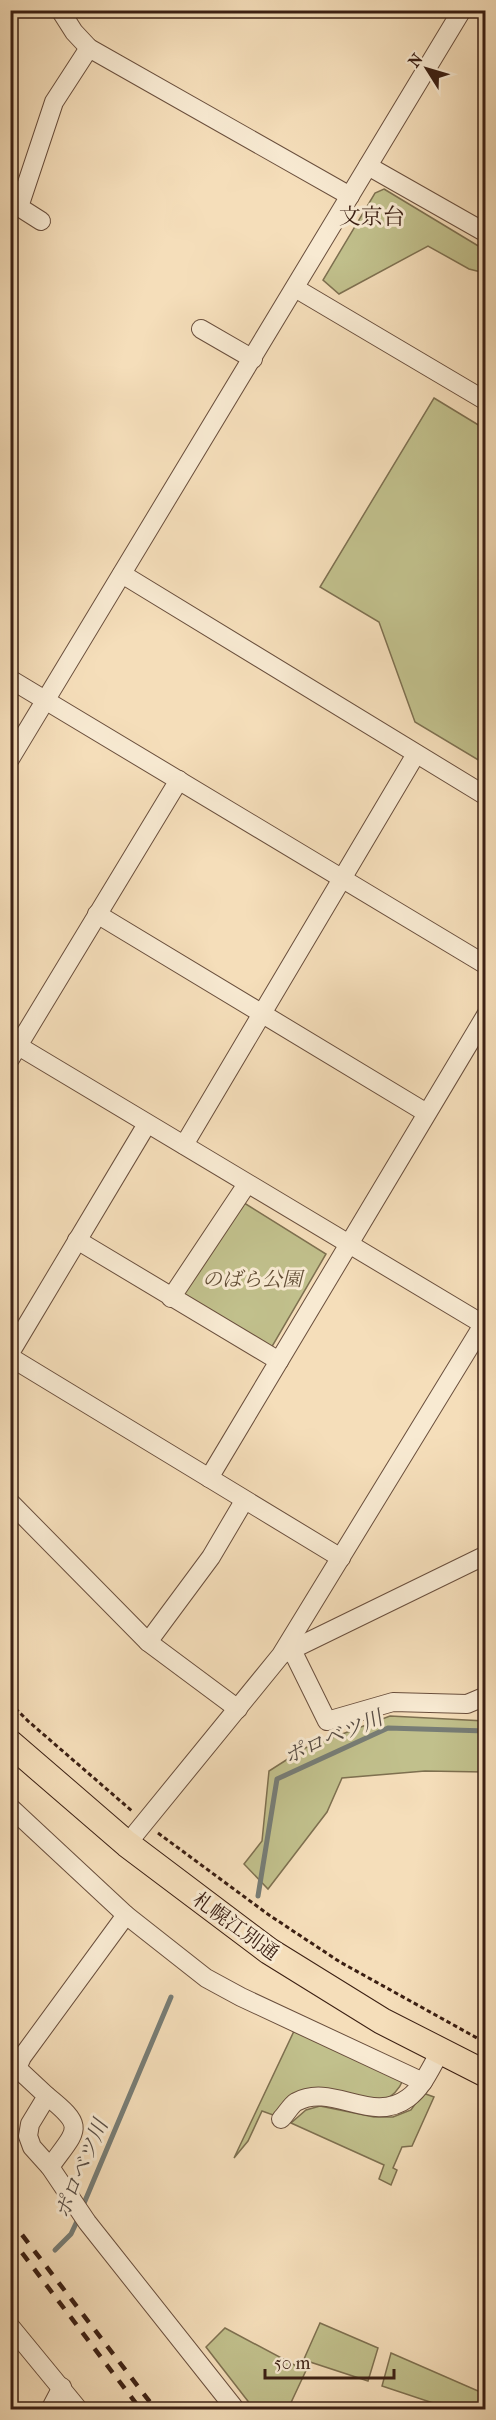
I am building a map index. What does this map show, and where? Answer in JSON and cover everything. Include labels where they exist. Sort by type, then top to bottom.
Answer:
[{"type":"highway","name":"札幌江別通","points":[[10,1743],[127,1844],[269,1951],[333,1993],[440,2052],[486,2074]]},
{"type":"street","points":[[60,10],[74,32],[89,48],[350,196]]},
{"type":"street","points":[[10,759],[462,10]]},
{"type":"street","points":[[41,221],[19,207],[54,102],[89,48]]},
{"type":"street","points":[[368,166],[486,233]]},
{"type":"street","points":[[296,288],[486,401]]},
{"type":"street","points":[[201,329],[253,359]]},
{"type":"street","points":[[122,574],[486,796]]},
{"type":"street","points":[[10,679],[486,965]]},
{"type":"street","points":[[184,1145],[416,754]]},
{"type":"street","points":[[127,1844],[287,1652],[341,1557],[485,1324],[184,1145],[13,1049],[179,780]]},
{"type":"street","points":[[97,914],[426,1112]]},
{"type":"street","points":[[209,1478],[486,1015]]},
{"type":"street","points":[[10,1353],[147,1124]]},
{"type":"street","points":[[171,1298],[247,1184]]},
{"type":"street","points":[[77,1240],[279,1361]]},
{"type":"street","points":[[10,1357],[244,1501],[341,1557]]},
{"type":"street","points":[[148,1642],[211,1557],[244,1501]]},
{"type":"street","points":[[10,1502],[148,1642],[238,1709]]},
{"type":"street","points":[[287,1652],[486,1555]]},
{"type":"street","points":[[287,1652],[327,1721],[393,1702],[467,1704],[486,1696]]},
{"type":"street","points":[[10,1808],[126,1916],[180,1959],[215,1983],[423,2082]]},
{"type":"street","points":[[51,2167],[72,2135],[75,2123],[69,2113],[17,2068],[22,2057],[126,1916]]},
{"type":"street","points":[[281,2119],[295,2102],[312,2097],[389,2108],[409,2097],[423,2082],[440,2052]]},
{"type":"street","points":[[47,2096],[30,2124],[28,2136],[32,2146],[51,2167],[87,2222],[236,2409]]},
{"type":"street","points":[[10,2326],[79,2409]]},
{"type":"street","points":[[50,2409],[62,2388]]},
{"type":"path","points":[[10,1703],[145,1822],[269,1915],[339,1962],[486,2043]]},
{"type":"green space","points":[[384,189],[485,250],[485,273],[469,269],[428,246],[339,294],[323,280],[375,193]]},
{"type":"green space","points":[[434,398],[485,429],[485,764],[415,722],[379,622],[320,587]]},
{"type":"green space","name":"のばら公園","points":[[241,1201],[326,1254],[270,1350],[179,1297]]},
{"type":"green space","points":[[390,1716],[485,1721],[485,1772],[425,1771],[342,1778],[327,1812],[268,1889],[244,1864],[262,1841],[269,1771],[305,1748]]},
{"type":"green space","points":[[295,2029],[403,2080],[395,2092],[383,2101],[321,2089],[273,2115],[262,2111],[248,2141],[234,2158]]},
{"type":"green space","points":[[423,2093],[434,2097],[412,2146],[402,2147],[393,2168],[397,2170],[391,2185],[379,2179],[384,2165],[291,2123],[306,2110],[320,2106],[374,2117],[393,2117],[411,2110]]},
{"type":"green space","points":[[320,2323],[378,2348],[368,2381],[310,2362],[288,2409],[254,2409],[206,2347],[225,2328],[300,2368]]},
{"type":"green space","points":[[391,2353],[485,2394],[485,2409],[451,2409],[382,2386]]},
{"type":"waterway","name":"ポロベツ川","points":[[258,1896],[277,1779],[388,1728],[486,1731]]},
{"type":"waterway","name":"ポロベツ川","points":[[82,2208],[171,1997]]},
{"type":"waterway","name":"ポロベツ川","points":[[55,2250],[71,2234],[79,2217]]},
{"type":"railway","points":[[10,2219],[156,2410]]},
{"type":"railway","points":[[10,2237],[141,2410]]},
{"type":"district","name":"文京台","points":[[372,216]]}]
